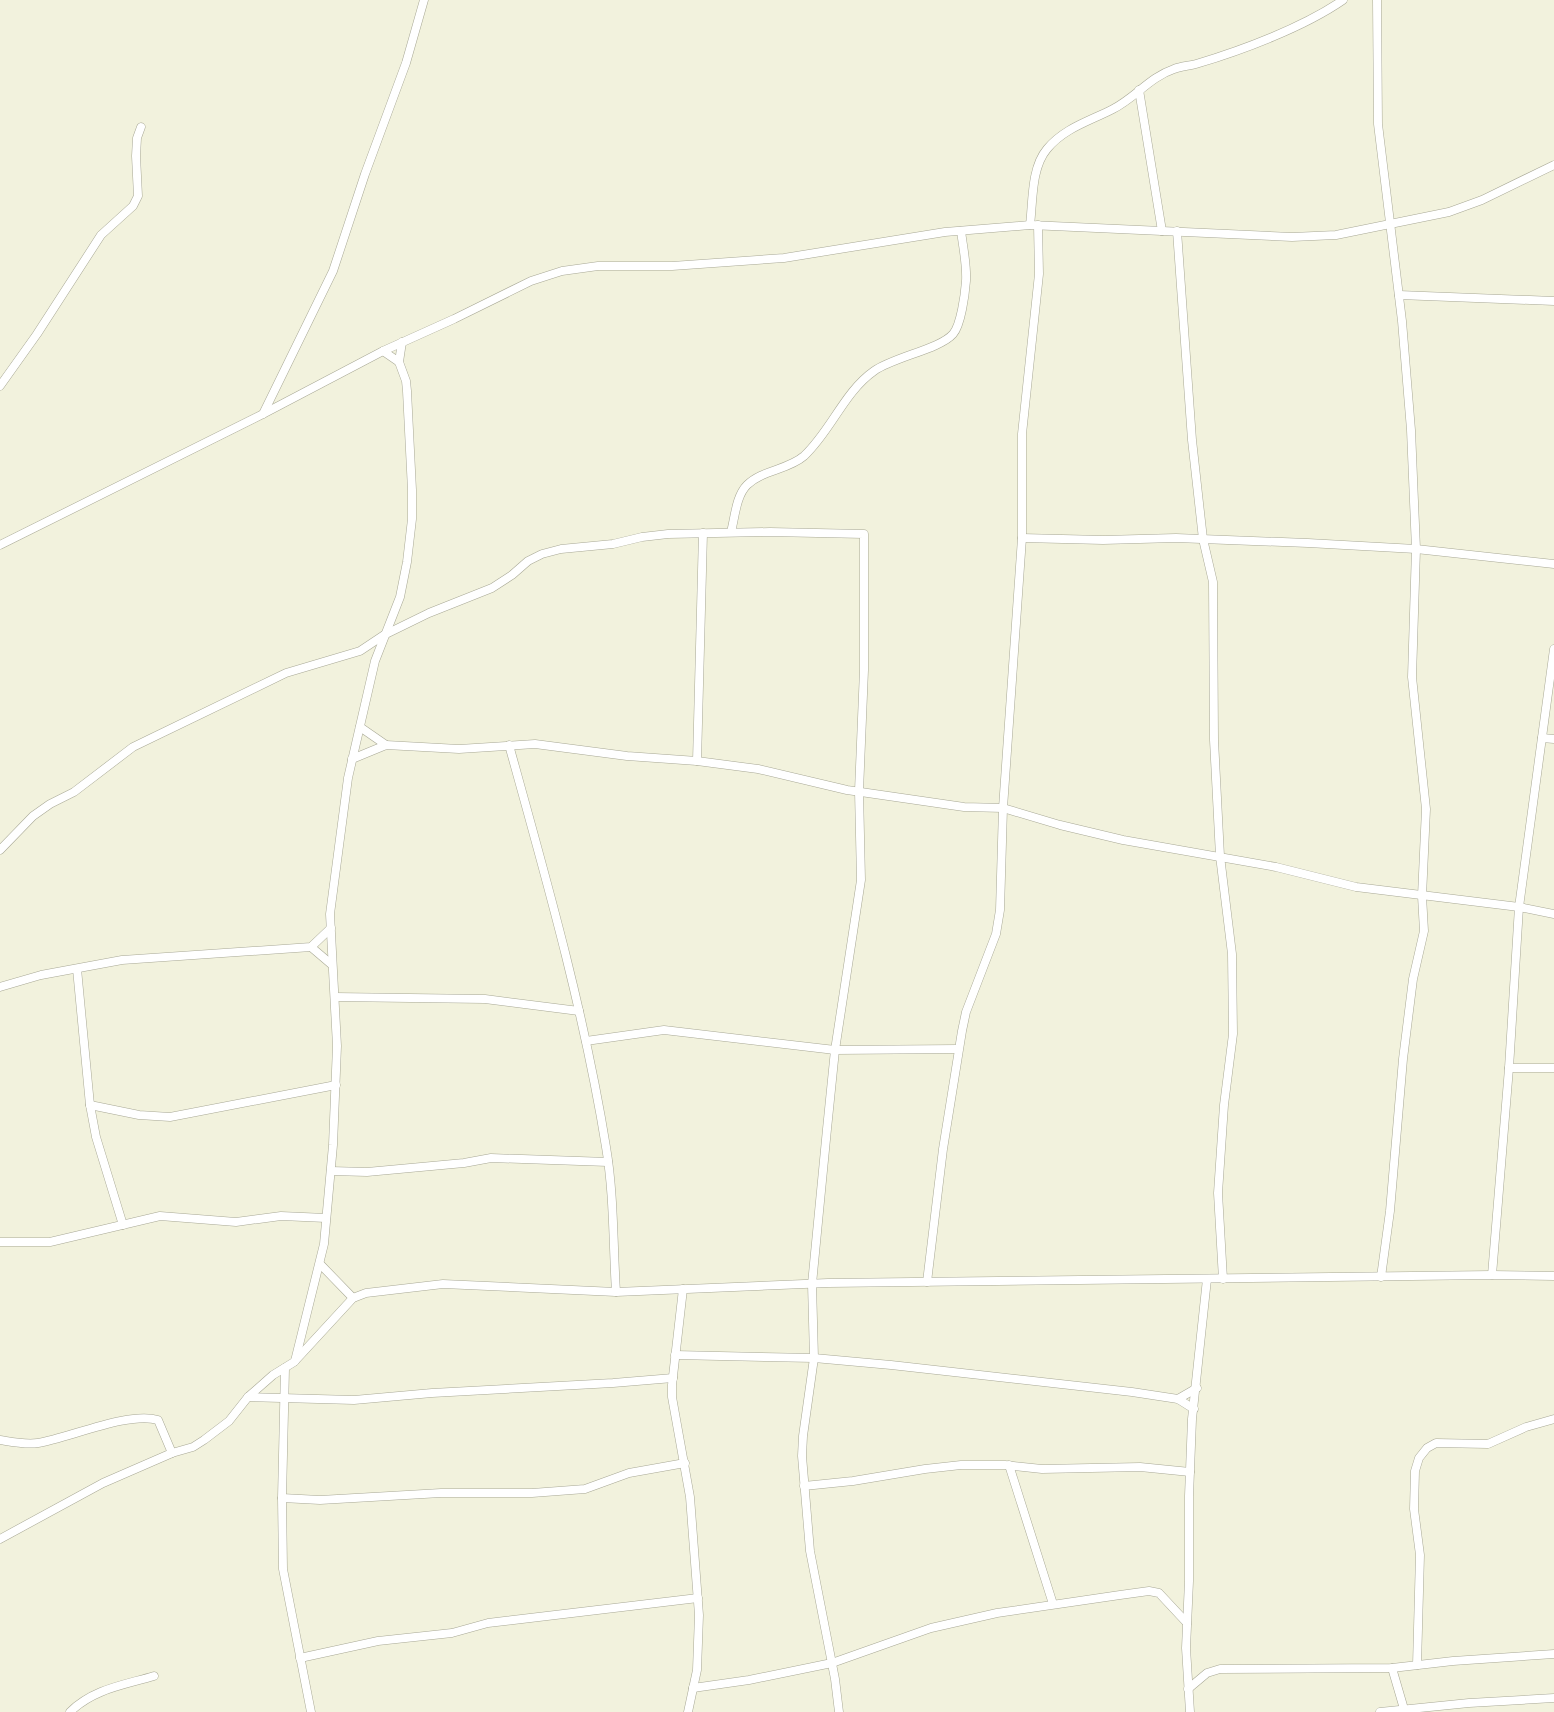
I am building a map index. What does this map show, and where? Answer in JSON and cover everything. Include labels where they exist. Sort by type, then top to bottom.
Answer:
[{"type":"street","points":[[263,414],[333,271],[365,174],[406,63],[424,0]]},
{"type":"street","points":[[927,1282],[942,1149],[958,1049],[966,1012],[981,975],[1000,910],[1003,808],[1022,538],[1022,434],[1039,274],[1034,225],[1037,169],[1046,150],[1068,130],[1116,108],[1154,78],[1254,43],[1320,16],[1344,0]]},
{"type":"street","points":[[1377,0],[1378,124],[1399,295],[1412,430],[1416,549],[1412,677],[1426,809],[1422,896],[1424,931],[1413,979],[1382,1277]]},
{"type":"street","points":[[1139,90],[1162,231]]},
{"type":"street","points":[[0,386],[37,334],[101,235],[133,206],[138,196],[136,147],[141,127]]},
{"type":"street","points":[[0,545],[263,414],[383,351],[531,281],[562,271],[598,266],[672,266],[784,258],[945,232],[1034,225],[1292,237],[1336,235],[1449,212],[1482,200],[1554,165]]},
{"type":"street","points":[[731,532],[739,497],[746,486],[757,478],[802,458],[859,386],[873,372],[892,360],[934,346],[952,335],[960,316],[966,280],[962,231]]},
{"type":"street","points":[[1177,231],[1192,440],[1203,539],[1213,582],[1214,740],[1220,856],[1232,954],[1233,1034],[1224,1105],[1218,1193],[1222,1278]]},
{"type":"street","points":[[1399,295],[1554,301]]},
{"type":"street","points":[[294,1362],[324,1244],[331,1171],[338,1046],[330,914],[352,759],[375,661],[400,597],[407,562],[412,490],[407,391],[399,362],[402,342]]},
{"type":"street","points":[[383,351],[399,362]]},
{"type":"street","points":[[697,761],[703,533]]},
{"type":"street","points":[[0,850],[33,816],[74,792],[133,747],[286,673],[360,651],[384,635],[492,588],[528,561],[542,554],[561,549],[613,544],[642,537],[703,533],[864,534],[864,669],[859,791],[861,880],[836,1050],[812,1284],[814,1359],[803,1436],[804,1485],[810,1551],[839,1712]]},
{"type":"street","points":[[1022,538],[1203,539],[1416,549],[1554,564]]},
{"type":"street","points":[[1492,1275],[1509,1068],[1519,907],[1554,649]]},
{"type":"street","points":[[360,727],[386,745]]},
{"type":"street","points":[[1542,738],[1554,739]]},
{"type":"street","points":[[352,759],[386,745],[459,748],[555,745],[627,756],[697,761],[758,769],[804,781],[859,791],[964,807],[1003,808],[1123,840],[1276,867],[1356,887],[1519,907],[1554,914]]},
{"type":"street","points":[[509,745],[547,882],[586,1041],[608,1162],[616,1292]]},
{"type":"street","points":[[0,987],[41,975],[122,960],[311,946],[331,928]]},
{"type":"street","points":[[311,946],[332,964]]},
{"type":"street","points":[[77,969],[90,1104],[96,1137],[123,1225]]},
{"type":"street","points":[[335,998],[485,999],[579,1011]]},
{"type":"street","points":[[586,1041],[664,1030],[836,1050],[958,1049]]},
{"type":"street","points":[[1509,1068],[1554,1068]]},
{"type":"street","points":[[90,1104],[139,1115],[170,1117],[336,1085]]},
{"type":"street","points":[[331,1171],[367,1172],[499,1158],[608,1162]]},
{"type":"street","points":[[0,1242],[50,1242],[160,1216],[236,1222],[281,1216],[327,1218]]},
{"type":"street","points":[[320,1264],[353,1298]]},
{"type":"street","points":[[0,1539],[103,1483],[172,1453],[193,1447],[204,1440],[229,1421],[273,1375],[294,1362],[353,1298],[366,1293],[443,1284],[616,1292],[927,1282],[1554,1276]]},
{"type":"street","points":[[1190,1712],[1186,1648],[1190,1472],[1207,1279]]},
{"type":"street","points":[[683,1289],[672,1397],[690,1497],[698,1598],[698,1654],[688,1712]]},
{"type":"street","points":[[675,1355],[814,1359],[912,1367],[1132,1392],[1178,1399],[1194,1409]]},
{"type":"street","points":[[285,1368],[282,1498],[284,1569],[311,1712]]},
{"type":"street","points":[[249,1398],[354,1400],[673,1378]]},
{"type":"street","points":[[1178,1399],[1197,1388]]},
{"type":"street","points":[[0,1440],[36,1444],[119,1422],[146,1418],[158,1420],[172,1453]]},
{"type":"street","points":[[1417,1665],[1420,1555],[1414,1509],[1415,1471],[1419,1458],[1427,1448],[1436,1443],[1488,1444],[1526,1427],[1554,1419]]},
{"type":"street","points":[[282,1498],[320,1500],[441,1493],[532,1493],[585,1489],[629,1473],[685,1463]]},
{"type":"street","points":[[804,1485],[853,1481],[936,1467],[1009,1465],[1042,1468],[1140,1467],[1190,1472]]},
{"type":"street","points":[[1009,1465],[1053,1604]]},
{"type":"street","points":[[693,1688],[749,1680],[832,1663],[931,1628],[997,1613],[1053,1604],[1154,1591],[1159,1593],[1187,1623]]},
{"type":"street","points":[[300,1658],[378,1641],[452,1633],[488,1623],[698,1598]]},
{"type":"street","points":[[1188,1689],[1207,1673],[1220,1669],[1392,1668],[1554,1654]]},
{"type":"street","points":[[1392,1668],[1404,1709]]},
{"type":"street","points":[[70,1712],[85,1699],[98,1692],[154,1676]]},
{"type":"street","points":[[1380,1712],[1469,1702],[1554,1698]]}]
